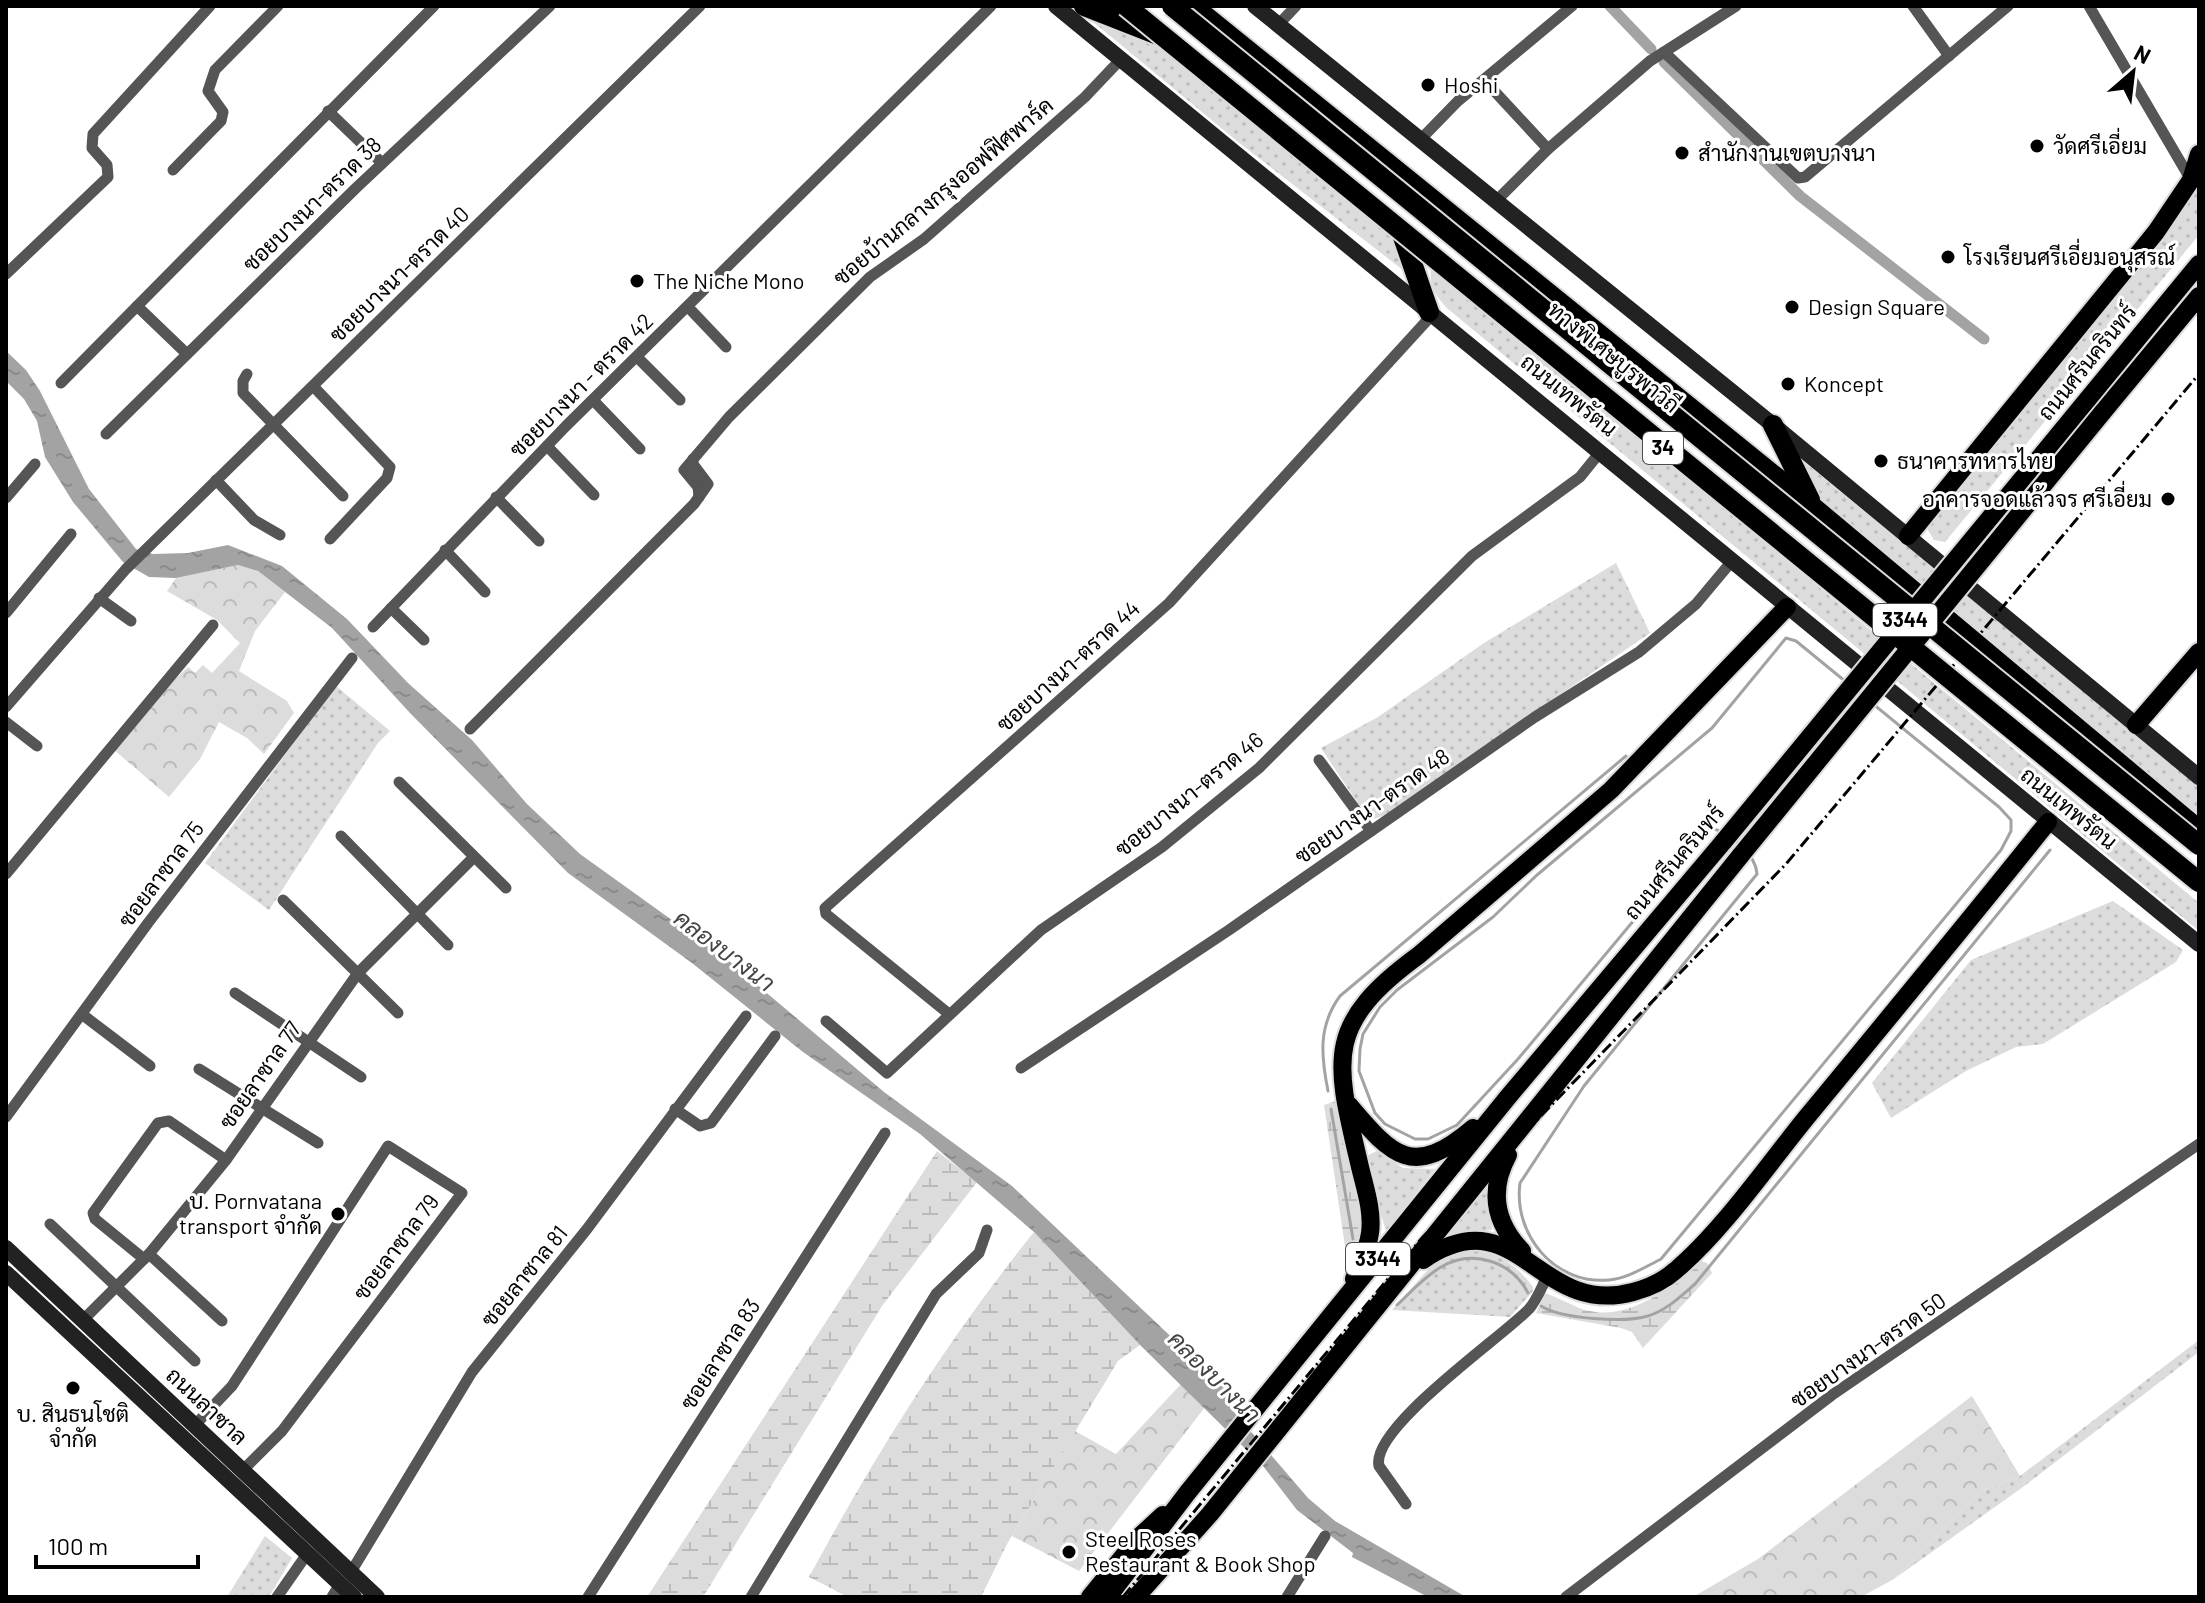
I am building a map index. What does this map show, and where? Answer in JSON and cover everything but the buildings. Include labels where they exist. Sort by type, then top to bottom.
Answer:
[{"type":"highway","points":[[1084,6],[1165,38]]},
{"type":"highway","points":[[1126,6],[2199,882]]},
{"type":"highway","name":"ถนนเทพรัตน","points":[[1126,6],[2199,891]]},
{"type":"highway","name":"ทางพิเศษบูรพาวิถี","points":[[1146,6],[2199,868]]},
{"type":"highway","name":"ทางพิเศษบูรพาวิถี","points":[[1172,6],[2199,845]]},
{"type":"highway","name":"34","points":[[1193,6],[1813,507],[2199,830]]},
{"type":"highway","points":[[1402,234],[1430,314]]},
{"type":"highway","points":[[1773,425],[1813,507]]},
{"type":"main road","name":"ถนนเทพรัตน","points":[[1056,6],[2199,944]]},
{"type":"main road","points":[[1255,6],[1773,425],[2199,777]]},
{"type":"main road","points":[[1908,536],[2156,232],[2191,180],[2199,154]]},
{"type":"main road","name":"ถนนศรีนครินทร์","points":[[1108,1597],[1188,1492],[1508,1097],[1724,841],[2199,264]]},
{"type":"main road","name":"ถนนศรีนครินทร์","points":[[1136,1597],[1210,1514],[1741,855],[2199,296]]},
{"type":"main road","points":[[1345,1299],[1370,1231],[1370,1207],[1341,1070],[1345,1033],[1362,1004],[1385,979],[1611,790],[1787,607]]},
{"type":"main road","points":[[2136,725],[2199,652]]},
{"type":"main road","points":[[1409,1270],[1440,1249],[1483,1238],[1501,1244],[1543,1274],[1583,1292],[1631,1293],[1675,1271],[1762,1172],[2048,822]]},
{"type":"main road","points":[[1345,1100],[1380,1142],[1400,1154],[1423,1159],[1450,1147],[1508,1097]]},
{"type":"main road","points":[[1523,1127],[1502,1166],[1495,1203],[1512,1240],[1543,1274]]},
{"type":"main road","name":"ถนนลาซาล","points":[[6,1248],[304,1528],[350,1588]]},
{"type":"main road","points":[[6,1256],[103,1351],[102,1356],[96,1357],[90,1351]]},
{"type":"main road","name":"ถนนลาซาล","points":[[6,1273],[313,1559],[350,1588],[377,1597]]},
{"type":"main road","points":[[133,1366],[125,1362],[117,1365],[204,1448],[230,1482]]},
{"type":"main road","name":"ถนนศรีนครินทร์","points":[[1090,1597],[1139,1537],[1188,1492]]},
{"type":"main road","name":"ถนนศรีนครินทร์","points":[[1151,1597],[1210,1514]]},
{"type":"main road","points":[[304,1528],[305,1538],[339,1572],[333,1573],[313,1559]]},
{"type":"street","points":[[6,274],[108,177],[107,165],[92,148],[93,134],[210,6]]},
{"type":"street","points":[[173,170],[221,121],[223,112],[208,91],[215,70],[278,6]]},
{"type":"street","points":[[61,383],[434,6]]},
{"type":"street","name":"ซอยบางนา-ตราด 38","points":[[106,434],[382,163],[550,6]]},
{"type":"street","name":"ซอยบางนา-ตราด 40","points":[[6,707],[126,569],[700,6]]},
{"type":"street","name":"ซอยบางนา - ตราด 42","points":[[373,627],[496,497],[991,6]]},
{"type":"street","points":[[1278,25],[1296,6]]},
{"type":"street","points":[[1420,140],[1458,101],[1572,6]]},
{"type":"street","points":[[1495,202],[1548,149],[1664,52],[1736,6]]},
{"type":"street","points":[[1913,6],[1949,56]]},
{"type":"street","points":[[1664,52],[1798,178],[1805,177],[2008,6]]},
{"type":"street","points":[[2089,6],[2191,180]]},
{"type":"street","name":"ซอยบ้านกลางกรุงออฟฟิศพาร์ค","points":[[470,729],[699,497],[708,484],[697,473],[693,459],[729,417],[870,277],[924,239],[1085,97],[1121,59]]},
{"type":"street","points":[[1485,81],[1548,149]]},
{"type":"street","points":[[328,111],[382,163]]},
{"type":"street","points":[[137,306],[187,354]]},
{"type":"street","points":[[688,307],[726,347]]},
{"type":"street","name":"ซอยบางนา-ตราด 44","points":[[949,1014],[826,914],[825,908],[1169,603],[1430,314]]},
{"type":"street","points":[[637,357],[680,400]]},
{"type":"street","points":[[247,374],[243,381],[243,393],[343,496]]},
{"type":"street","points":[[313,386],[390,467],[387,478],[330,539]]},
{"type":"street","points":[[593,400],[640,449]]},
{"type":"street","points":[[547,446],[594,495]]},
{"type":"street","name":"ซอยบางนา-ตราด 46","points":[[826,1021],[887,1073],[1041,930],[1162,847],[1259,768],[1472,556],[1580,477],[1601,451]]},
{"type":"street","points":[[6,498],[35,464]]},
{"type":"street","points":[[216,480],[254,520],[280,535]]},
{"type":"street","points":[[496,497],[539,541]]},
{"type":"street","points":[[6,613],[71,534]]},
{"type":"street","points":[[445,550],[485,592]]},
{"type":"street","name":"ซอยบางนา-ตราด 48","points":[[1021,1068],[1535,717],[1639,652],[1696,604],[1732,561]]},
{"type":"street","points":[[99,598],[131,621]]},
{"type":"street","points":[[391,608],[424,640]]},
{"type":"street","points":[[6,874],[213,625]]},
{"type":"street","name":"ซอยลาซาล 75","points":[[6,1117],[148,923],[352,658]]},
{"type":"street","points":[[6,722],[37,746]]},
{"type":"street","points":[[1319,760],[1371,831]]},
{"type":"street","points":[[399,782],[506,888]]},
{"type":"street","points":[[341,836],[448,945]]},
{"type":"street","name":"ซอยลาซาล 77","points":[[83,1320],[147,1257],[226,1160],[358,973],[474,857]]},
{"type":"street","points":[[283,900],[398,1013]]},
{"type":"street","points":[[235,993],[361,1077]]},
{"type":"street","points":[[83,1015],[150,1066]]},
{"type":"street","name":"ซอยลาซาล 81","points":[[350,1588],[472,1372],[587,1229],[746,1016]]},
{"type":"street","points":[[675,1109],[700,1126],[711,1123],[775,1036]]},
{"type":"street","points":[[199,1069],[318,1143]]},
{"type":"street","points":[[222,1321],[147,1257],[95,1219],[93,1213],[158,1123],[169,1121],[226,1160]]},
{"type":"street","name":"ซอยลาซาล 83","points":[[588,1597],[885,1133]]},
{"type":"street","name":"ซอยบางนา-ตราด 50","points":[[1566,1597],[1832,1395],[2199,1144]]},
{"type":"street","name":"ซอยลาซาล 79","points":[[195,1425],[232,1386],[388,1146],[462,1193],[282,1431],[243,1470]]},
{"type":"street","points":[[50,1224],[195,1361]]},
{"type":"street","points":[[751,1597],[936,1294],[975,1258],[987,1230]]},
{"type":"street","points":[[1406,1504],[1379,1466],[1381,1449],[1415,1406],[1532,1306],[1543,1274]]},
{"type":"street","points":[[1287,1597],[1325,1536]]},
{"type":"street","points":[[277,1597],[313,1559]]},
{"type":"green space","points":[[1080,11],[1146,34],[1401,241],[1408,274],[1237,141]]},
{"type":"green space","points":[[2199,182],[2199,235],[1945,542],[1934,540],[1928,530],[1929,518],[2143,262]]},
{"type":"green space","points":[[1431,265],[2199,903],[2199,931],[1448,309],[1434,289]]},
{"type":"green space","points":[[1802,460],[2199,786],[2199,823],[1826,511],[1799,463]]},
{"type":"green space","points":[[1616,563],[1650,633],[1383,816],[1374,819],[1363,811],[1321,748],[1378,717],[1484,643]]},
{"type":"green space","points":[[238,565],[258,571],[285,592],[255,631],[239,671],[287,701],[294,713],[264,754],[247,738],[219,722],[200,759],[169,797],[113,749],[159,694],[188,667],[195,673],[203,665],[212,673],[240,643],[217,620],[167,591],[176,578]]},
{"type":"green space","points":[[336,686],[390,731],[378,743],[269,910],[205,863]]},
{"type":"green space","points":[[2113,901],[2183,950],[2176,962],[2043,1044],[2016,1047],[1966,1071],[1891,1118],[1872,1083],[1971,960]]},
{"type":"green space","points":[[1339,1100],[1365,1224],[1351,1258],[1346,1253],[1324,1105]]},
{"type":"green space","points":[[937,1151],[977,1182],[882,1306],[703,1597],[647,1597]]},
{"type":"green space","points":[[1377,1151],[1403,1168],[1435,1169],[1386,1231],[1364,1157]]},
{"type":"green space","points":[[1484,1188],[1489,1191],[1492,1230],[1448,1235]]},
{"type":"green space","points":[[1034,1232],[1140,1345],[1118,1361],[1007,1544],[981,1597],[848,1597],[809,1577],[860,1487],[942,1356]]},
{"type":"green space","points":[[1469,1250],[1488,1253],[1505,1261],[1533,1287],[1533,1291],[1510,1317],[1392,1310],[1434,1263]]},
{"type":"green space","points":[[1701,1261],[1707,1263],[1712,1273],[1643,1348],[1632,1332],[1621,1328],[1536,1313],[1545,1293],[1596,1312],[1630,1308],[1661,1293]]},
{"type":"green space","points":[[2199,1340],[2199,1352],[2023,1487],[1894,1579],[1983,1490],[2020,1476]]},
{"type":"green space","points":[[1181,1384],[1205,1407],[1079,1571],[1012,1536],[1075,1431],[1116,1454]]},
{"type":"green space","points":[[1972,1396],[2020,1476],[1983,1490],[1894,1579],[1861,1597],[1693,1597],[1758,1559]]},
{"type":"green space","points":[[265,1536],[292,1558],[269,1597],[227,1597]]},
{"type":"water","points":[[6,351],[26,370],[40,391],[89,489],[136,549],[153,554],[188,553],[228,545],[282,566],[347,619],[408,683],[472,740],[527,804],[580,854],[729,961],[884,1092],[1012,1186],[1241,1403],[1234,1412],[1308,1498],[1335,1521],[1466,1597],[1428,1597],[1352,1557],[1353,1553],[1297,1510],[1263,1466],[1140,1345],[1034,1232],[920,1134],[803,1052],[692,963],[568,873],[410,713],[332,628],[258,571],[238,565],[176,578],[149,577],[123,562],[73,502],[45,457],[37,421],[24,399],[6,381]]},
{"type":"waterway","points":[[1610,6],[1651,49]]},
{"type":"waterway","points":[[1664,62],[1800,196],[1984,339]]},
{"type":"waterway","points":[[1786,638],[1796,641],[1999,807],[2011,820],[2011,831],[2001,850],[1661,1259],[1616,1279],[1589,1279],[1571,1274],[1555,1265],[1531,1238],[1523,1221],[1520,1183],[1584,1086],[1757,874],[1756,866],[1747,852],[1734,839],[1711,828],[1518,1059],[1457,1125],[1428,1139],[1415,1139],[1385,1124],[1375,1113],[1359,1071],[1363,1034],[1380,1007],[1397,990],[1493,917],[1537,875],[1712,728],[1786,638]]},
{"type":"waterway","points":[[1328,1091],[1323,1042],[1328,1019],[1340,996],[1626,756]]},
{"type":"waterway","points":[[1541,1306],[1578,1317],[1638,1318],[1661,1310],[1695,1284],[2050,850]]},
{"type":"waterway","points":[[1331,1109],[1353,1239]]},
{"type":"waterway","points":[[1397,1305],[1435,1271],[1453,1261],[1466,1259],[1490,1261],[1502,1266],[1521,1282],[1528,1293]]},
{"type":"railway","points":[[1123,1597],[1422,1238],[1786,864],[2199,374]]},
{"type":"place","name":"Hoshi","points":[[1428,85]]},
{"type":"place","name":"วัดศรีเอี่ยม","points":[[2037,146]]},
{"type":"place","name":"สำนักงานเขตบางนา","points":[[1682,153]]},
{"type":"place","name":"โรงเรียนศรีเอี่ยมอนุสรณ์","points":[[1948,257]]},
{"type":"place","name":"The Niche Mono","points":[[637,281]]},
{"type":"place","name":"Design Square","points":[[1792,307]]},
{"type":"place","name":"Koncept","points":[[1788,384]]},
{"type":"place","name":"ธนาคารทหารไทย","points":[[1881,461]]},
{"type":"place","name":"อาคารจอดแล้วจร ศรีเอี่ยม","points":[[2168,499]]},
{"type":"place","name":"บ. Pornvatana transport จำกัด","points":[[338,1214]]},
{"type":"place","name":"บ. สินธนโชติ จำกัด","points":[[73,1388]]},
{"type":"place","name":"Steel Roses Restaurant & Book Shop","points":[[1069,1552]]},
{"type":"water label","name":"คลองบางนา","points":[[724,951]]},
{"type":"water label","name":"คลองบางนา","points":[[1214,1377]]}]
